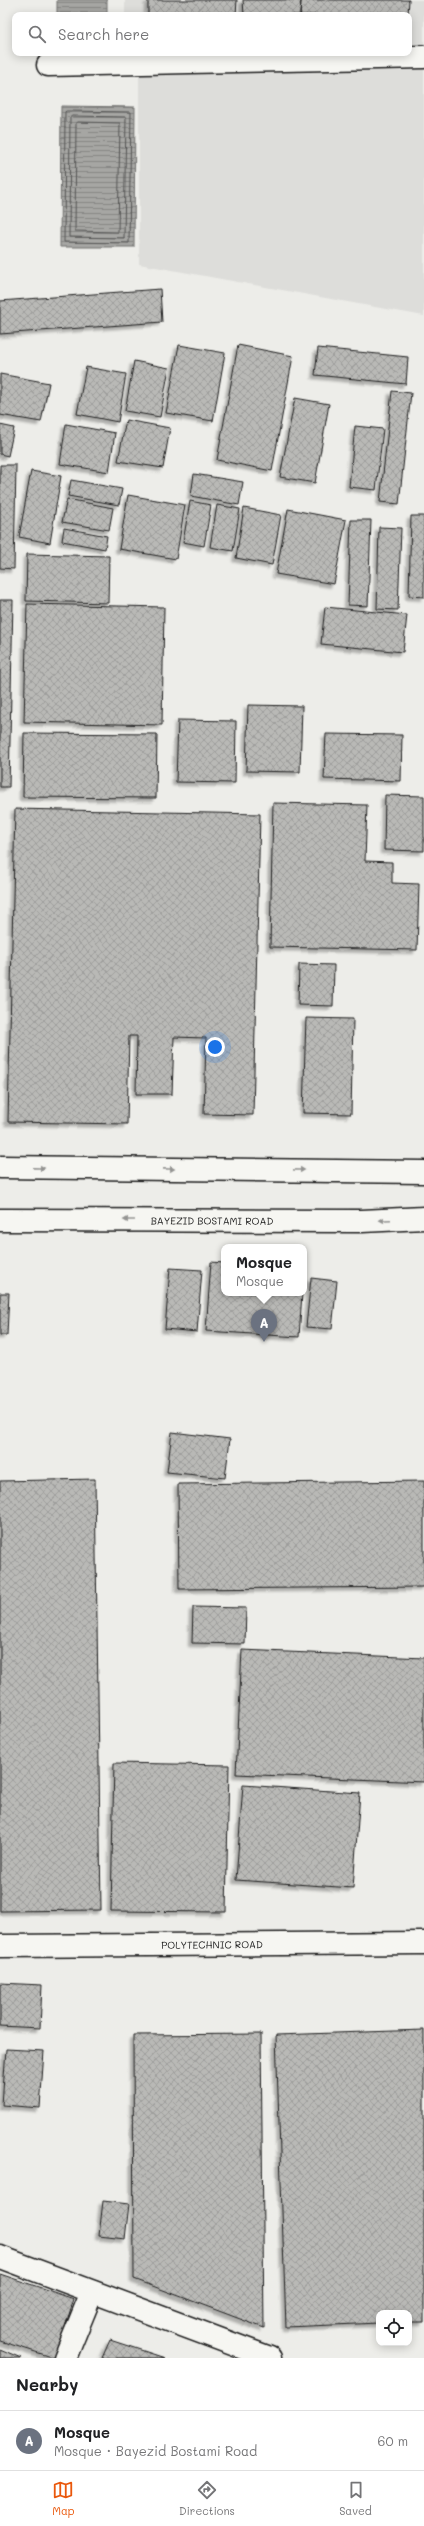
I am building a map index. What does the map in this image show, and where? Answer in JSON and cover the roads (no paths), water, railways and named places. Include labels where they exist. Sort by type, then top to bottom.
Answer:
[{"type":"street","points":[[48,65],[424,57]]},
{"type":"street","points":[[0,1167],[424,1172]]},
{"type":"street","name":"BAYEZID BOSTAMI ROAD","points":[[0,1220],[362,1220],[424,1218]]},
{"type":"street","name":"POLYTECHNIC ROAD","points":[[0,1946],[424,1943]]},
{"type":"street","points":[[0,2258],[270,2358]]},
{"type":"street","points":[[65,2358],[92,2292]]},
{"type":"water","points":[[57,0],[107,0],[107,12],[57,12]]},
{"type":"water","points":[[61,106],[135,107],[134,247],[60,247]]},
{"type":"place","name":"Mosque","points":[[264,1342]]}]
